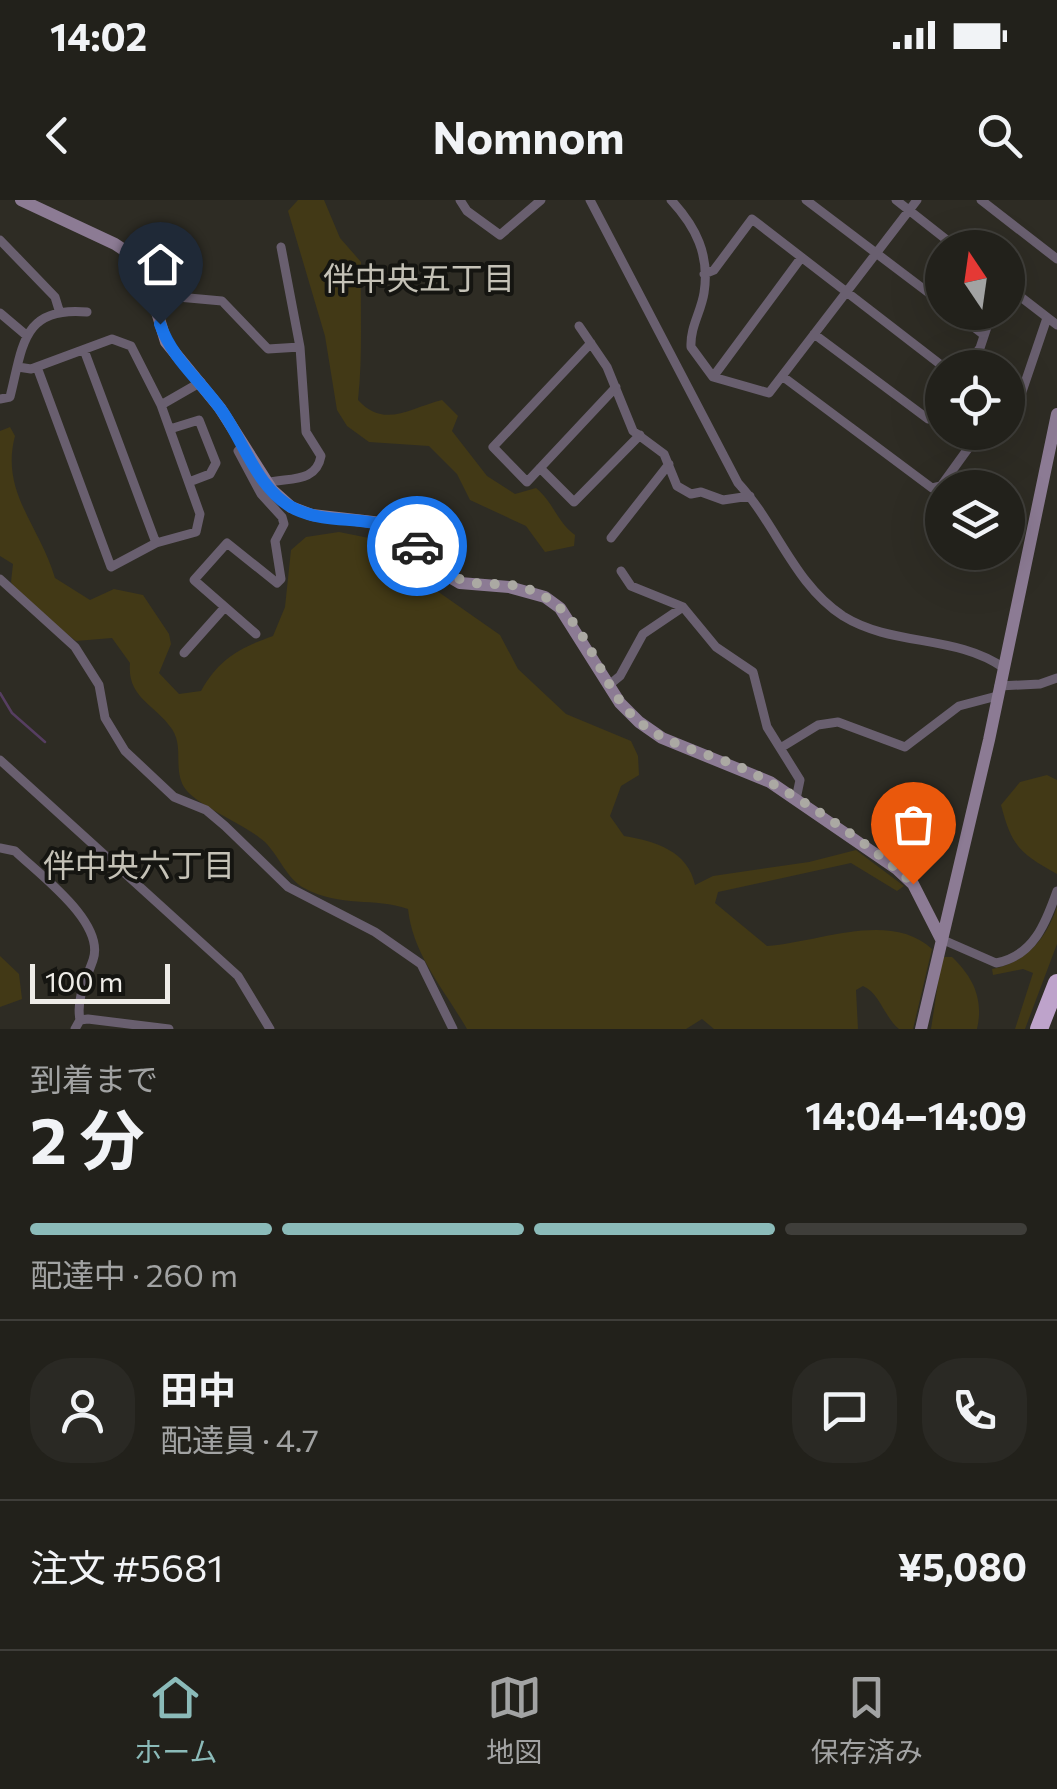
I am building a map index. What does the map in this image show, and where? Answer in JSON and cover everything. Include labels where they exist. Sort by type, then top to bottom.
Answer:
[{"type":"highway","points":[[1039,1029],[1057,983]]},
{"type":"street","points":[[22,200],[115,244],[142,262],[166,342],[201,382],[266,482],[291,507],[312,516],[390,524],[443,574],[460,583],[509,587],[545,596],[578,634],[620,704],[662,738],[739,766],[796,798],[897,868],[913,884],[941,938],[996,963],[1005,962],[1035,942],[1057,891]]},
{"type":"street","points":[[460,200],[467,212],[500,235],[541,200]]},
{"type":"street","points":[[590,200],[738,483],[809,588],[843,616],[874,631],[946,642],[982,653],[1004,668]]},
{"type":"street","points":[[671,200],[694,225],[704,254],[704,294],[690,347],[712,377],[769,393],[916,200]]},
{"type":"street","points":[[806,200],[925,290]]},
{"type":"street","points":[[896,200],[934,230]]},
{"type":"street","points":[[980,200],[1057,260]]},
{"type":"street","points":[[704,274],[714,270],[752,219],[925,352]]},
{"type":"street","points":[[0,240],[55,297],[59,310]]},
{"type":"street","points":[[266,482],[295,480],[320,466],[318,445],[306,432],[300,347],[282,247]]},
{"type":"street","points":[[142,262],[150,256],[170,260],[178,297],[222,301],[268,349],[300,347]]},
{"type":"street","points":[[712,377],[801,258]]},
{"type":"street","points":[[1025,300],[1057,325]]},
{"type":"street","points":[[0,399],[10,397],[26,335],[50,312],[87,312]]},
{"type":"street","points":[[0,313],[26,335]]},
{"type":"street","points":[[1025,384],[1048,318]]},
{"type":"street","points":[[579,326],[616,387],[634,430],[658,447],[669,464],[673,481],[684,492],[723,500],[750,496]]},
{"type":"street","points":[[977,330],[984,335]]},
{"type":"street","points":[[975,350],[986,330]]},
{"type":"street","points":[[814,334],[925,416]]},
{"type":"street","points":[[18,367],[37,367],[122,339],[131,346],[161,405],[201,524],[188,536],[156,543],[111,567],[37,367]]},
{"type":"street","points":[[591,343],[493,446],[527,482],[616,387]]},
{"type":"street","points":[[84,350],[156,543]]},
{"type":"street","points":[[782,376],[932,488],[941,486],[967,450]]},
{"type":"street","points":[[161,405],[201,382]]},
{"type":"street","points":[[921,1029],[1004,668],[1057,414]]},
{"type":"street","points":[[170,430],[199,420],[216,463],[210,474],[189,482]]},
{"type":"street","points":[[540,468],[570,506],[640,435]]},
{"type":"street","points":[[243,446],[238,451],[249,475],[282,516],[284,524],[275,541],[281,579],[277,583],[227,542],[194,580],[256,634]]},
{"type":"street","points":[[611,538],[669,464]]},
{"type":"street","points":[[621,571],[631,586],[683,607],[716,647],[754,672],[767,726],[800,780],[796,798]]},
{"type":"street","points":[[0,579],[83,658],[98,685],[105,718],[125,751],[174,798],[206,810],[288,887],[374,932],[421,964],[453,1029]]},
{"type":"street","points":[[184,652],[225,607]]},
{"type":"street","points":[[609,685],[620,676],[643,634],[683,607]]},
{"type":"street","points":[[782,747],[818,725],[838,722],[905,748],[960,706],[998,691],[1057,678]]},
{"type":"street","points":[[0,760],[238,976],[270,1029]]},
{"type":"street","points":[[0,848],[15,852],[87,920],[95,956],[86,974],[77,1025],[169,1029]]},
{"type":"shaded area","points":[[298,200],[324,200],[340,238],[361,262],[358,400],[368,409],[388,415],[442,400],[458,416],[452,431],[487,476],[515,494],[536,488],[575,535],[574,546],[545,552],[526,526],[470,500],[457,474],[429,446],[369,442],[347,426],[337,410],[325,336],[288,211]]},
{"type":"shaded area","points":[[10,427],[15,436],[12,456],[17,492],[55,578],[90,600],[114,589],[143,595],[169,634],[171,644],[159,673],[179,694],[201,691],[231,656],[273,636],[285,607],[291,550],[306,537],[339,532],[369,538],[402,556],[430,586],[500,635],[518,669],[566,714],[631,741],[638,756],[639,775],[621,786],[610,816],[624,836],[658,845],[678,856],[695,885],[713,876],[809,862],[856,850],[904,886],[897,891],[851,863],[718,892],[715,903],[767,946],[874,930],[915,938],[932,949],[913,1029],[899,1029],[874,994],[863,986],[856,990],[858,1029],[714,1029],[702,1019],[686,1029],[467,1029],[423,957],[408,909],[331,898],[298,884],[265,842],[198,801],[184,787],[176,736],[137,692],[130,663],[112,638],[76,641],[23,600],[11,582],[13,564],[0,556],[0,431]]},
{"type":"shaded area","points":[[1047,775],[1057,780],[1057,874],[1019,847],[1001,805],[1020,782]]},
{"type":"shaded area","points":[[1057,907],[1057,944],[1025,1029],[1015,1029],[1033,973],[1023,969],[993,975],[992,969],[1015,961],[1034,947]]},
{"type":"shaded area","points":[[0,956],[19,974],[22,999],[0,1007]]},
{"type":"shaded area","points":[[942,957],[952,957],[971,981],[978,998],[977,1029],[931,1029]]},
{"type":"waterway","points":[[0,693],[12,713],[45,742]]},
{"type":"way so far","points":[[417,546],[443,574],[460,583],[509,587],[545,596],[560,608],[620,704],[638,722],[662,738],[739,766],[770,782],[897,868],[913,884]]},
{"type":"district","name":"伴中央五丁目","points":[[419,279]]},
{"type":"district","name":"伴中央六丁目","points":[[139,866]]},
{"type":"route","points":[[160,324],[166,342],[234,428],[254,467],[291,507],[312,516],[390,524],[417,546]]}]
